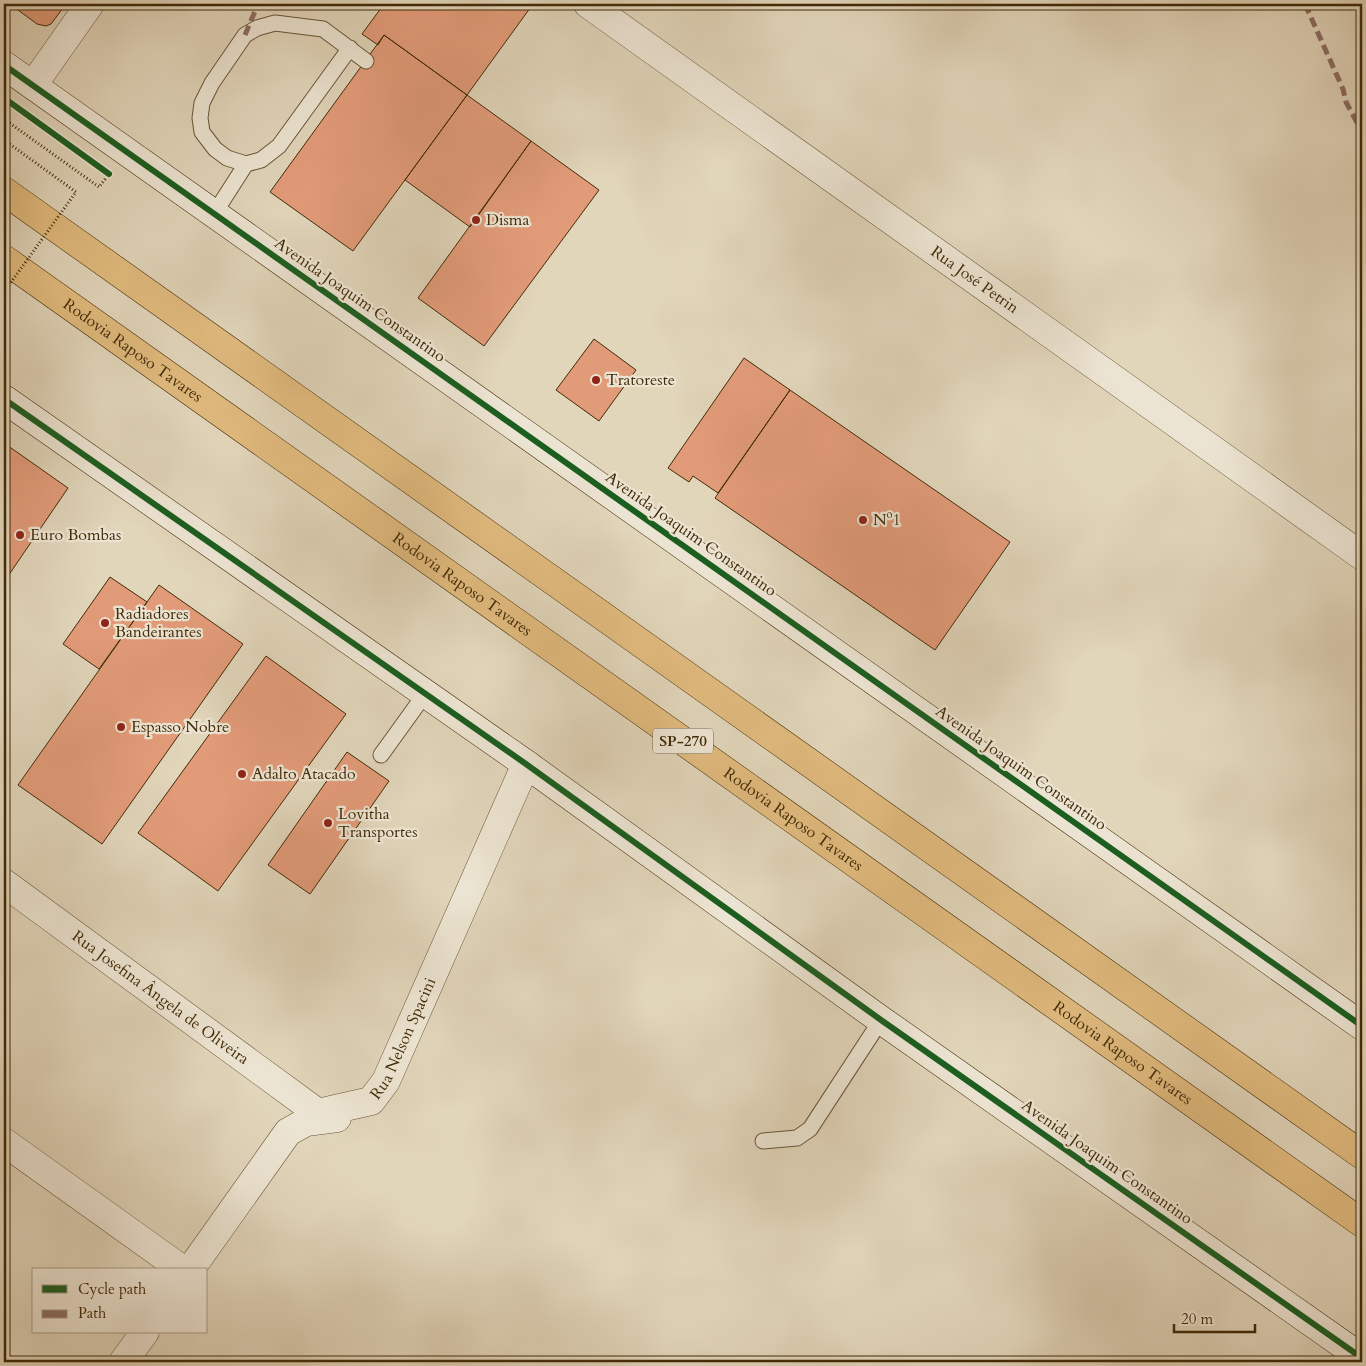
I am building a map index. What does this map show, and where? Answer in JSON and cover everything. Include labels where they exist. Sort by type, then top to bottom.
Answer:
[{"type":"highway","points":[[4,191],[1362,1155]]},
{"type":"highway","name":"Rodovia Raposo Tavares","points":[[4,259],[1362,1223]]},
{"type":"street","points":[[33,85],[90,4]]},
{"type":"street","name":"Rua José Petrin","points":[[588,4],[1362,556]]},
{"type":"street","name":"Avenida Joaquim Constantino","points":[[4,65],[1362,1026]]},
{"type":"street","name":"Avenida Joaquim Constantino","points":[[4,399],[526,764],[881,1020],[1362,1358]]},
{"type":"street","name":"Rua Nelson Spacini","points":[[318,1113],[371,1101],[386,1081],[526,764]]},
{"type":"street","name":"Rua Josefina Ângela de Oliveira","points":[[4,883],[318,1113]]},
{"type":"street","points":[[191,1268],[288,1132],[306,1122],[350,1115],[318,1113]]},
{"type":"street","points":[[4,1142],[179,1268]]},
{"type":"street","points":[[124,1362],[144,1334]]},
{"type":"lane","points":[[350,48],[279,146],[261,160],[246,164],[236,162],[216,149],[202,132],[200,118],[202,103],[212,83],[245,36],[257,28],[275,23],[323,29],[350,48],[366,61]]},
{"type":"lane","points":[[214,214],[246,164]]},
{"type":"lane","points":[[381,755],[425,694]]},
{"type":"lane","points":[[762,1141],[797,1138],[810,1129],[881,1020]]},
{"type":"path","points":[[4,119],[100,187]]},
{"type":"path","points":[[4,140],[76,192],[4,292]]},
{"type":"path","points":[[102,168],[109,174]]},
{"type":"building","points":[[10,4],[66,4],[51,24],[46,26],[37,24]]},
{"type":"building","points":[[384,4],[533,4],[467,95],[384,35],[378,45],[362,34]]},
{"type":"building","points":[[384,35],[467,95],[353,251],[270,192]]},
{"type":"building","points":[[467,95],[531,141],[470,227],[405,180]]},
{"type":"building","points":[[531,141],[599,190],[484,346],[418,298]]},
{"type":"building","name":"Tratoreste","points":[[594,339],[636,370],[599,421],[556,390]]},
{"type":"building","points":[[744,358],[790,390],[718,493],[693,476],[689,482],[668,468]]},
{"type":"building","name":"Nº1","points":[[790,390],[1010,542],[935,650],[715,498]]},
{"type":"building","name":"Euro Bombas","points":[[4,443],[68,488],[4,582]]},
{"type":"building","name":"Radiadores Bandeirantes","points":[[110,577],[147,602],[99,669],[63,644]]},
{"type":"building","name":"Espasso Nobre","points":[[159,585],[243,644],[102,844],[18,785]]},
{"type":"building","name":"Adalto Atacado","points":[[266,656],[346,714],[218,891],[138,833]]},
{"type":"building","name":"Lovitha Transportes","points":[[347,752],[389,781],[310,894],[268,865]]},
{"type":"marked path","points":[[245,35],[258,4]]},
{"type":"marked path","points":[[1305,4],[1343,89],[1346,102],[1362,132]]},
{"type":"cycle path","points":[[4,65],[1362,1026]]},
{"type":"cycle path","points":[[4,98],[109,174]]},
{"type":"cycle path","points":[[4,399],[526,764],[881,1020],[1362,1358]]},
{"type":"place","name":"Disma","points":[[476,220]]},
{"type":"place","name":"Tratoreste","points":[[596,380]]},
{"type":"place","name":"Nº1","points":[[863,520]]},
{"type":"place","name":"Euro Bombas","points":[[20,535]]},
{"type":"place","name":"Radiadores Bandeirantes","points":[[105,623]]},
{"type":"place","name":"Espasso Nobre","points":[[121,727]]},
{"type":"place","name":"Adalto Atacado","points":[[242,774]]},
{"type":"place","name":"Lovitha Transportes","points":[[328,823]]}]
